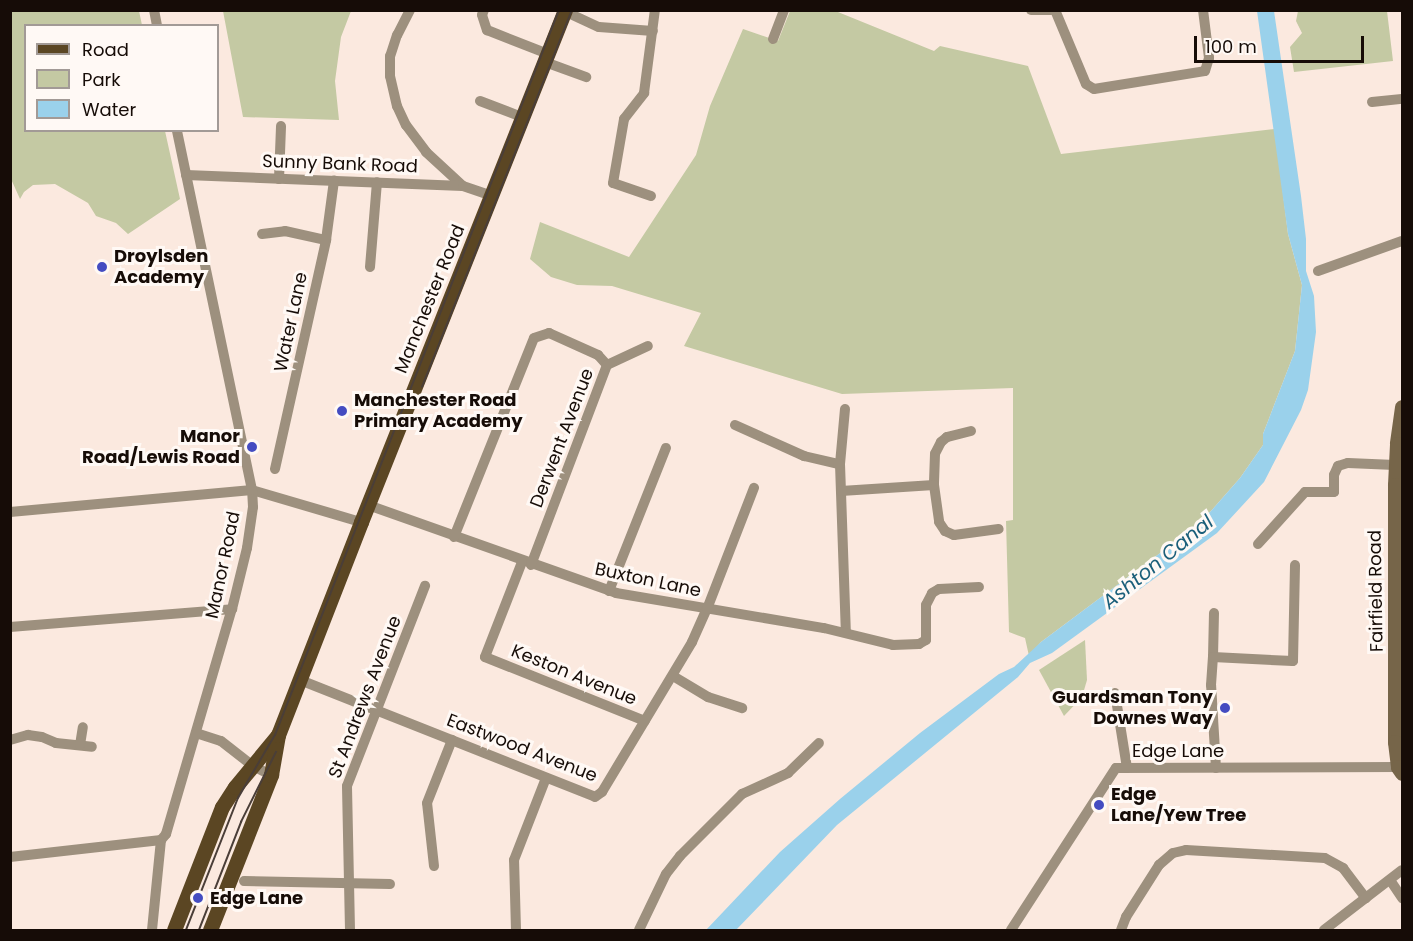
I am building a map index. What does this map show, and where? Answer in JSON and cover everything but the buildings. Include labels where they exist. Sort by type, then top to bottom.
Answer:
[{"type":"main road","name":"Manchester Road","points":[[210,930],[271,775],[278,735],[565,11]]},
{"type":"main road","name":"Manchester Road","points":[[174,930],[222,807],[235,787],[278,735]]},
{"type":"street","points":[[410,10],[397,35],[390,56],[390,76],[397,106],[406,125],[426,152],[463,186]]},
{"type":"street","points":[[484,10],[482,15],[487,30],[586,77]]},
{"type":"street","points":[[651,196],[613,183],[624,119],[644,93],[655,10]]},
{"type":"street","points":[[773,39],[784,10]]},
{"type":"street","points":[[1045,11],[1086,84],[1094,89],[1205,71],[1209,58],[1203,10]]},
{"type":"street","points":[[565,11],[599,27],[653,31]]},
{"type":"street","points":[[1372,102],[1402,99]]},
{"type":"street","points":[[480,100],[522,117]]},
{"type":"street","points":[[279,179],[280,126]]},
{"type":"street","name":"Manor Road","points":[[152,930],[162,840],[166,834],[232,609],[247,548],[253,507],[252,489],[177,132]]},
{"type":"street","name":"Sunny Bank Road","points":[[186,175],[463,186],[492,196]]},
{"type":"street","name":"Water Lane","points":[[275,469],[326,240],[334,182]]},
{"type":"street","points":[[370,267],[376,182]]},
{"type":"street","points":[[262,234],[285,231],[326,240]]},
{"type":"street","points":[[1318,271],[1402,241]]},
{"type":"street","points":[[454,537],[528,347],[534,338],[549,333],[598,355],[607,365]]},
{"type":"street","name":"Derwent Avenue","points":[[526,563],[607,365],[648,346]]},
{"type":"street","name":"Fairfield Road","points":[[1400,770],[1395,742],[1399,515],[1395,465],[1402,407]]},
{"type":"street","points":[[845,409],[840,464],[846,632]]},
{"type":"street","points":[[735,425],[804,456],[840,464]]},
{"type":"street","points":[[970,431],[955,433],[941,442],[935,454],[934,485],[939,522],[950,534],[999,529]]},
{"type":"street","points":[[609,591],[666,448]]},
{"type":"street","points":[[1258,543],[1305,492],[1334,492],[1334,475],[1338,466],[1348,463],[1395,465]]},
{"type":"street","points":[[841,491],[934,485]]},
{"type":"street","name":"Eastwood Avenue","points":[[300,680],[595,797],[602,792],[673,676],[707,609],[754,488]]},
{"type":"street","points":[[10,512],[252,489],[361,522]]},
{"type":"street","name":"Buxton Lane","points":[[368,505],[609,591],[846,632],[902,645],[923,643],[927,636],[926,605],[932,593],[939,589],[979,587]]},
{"type":"street","name":"Keston Avenue","points":[[526,563],[484,657],[645,721]]},
{"type":"street","points":[[1213,657],[1293,661],[1295,565]]},
{"type":"street","name":"St Andrews Avenue","points":[[350,930],[347,786],[425,586]]},
{"type":"street","points":[[10,627],[232,609]]},
{"type":"street","points":[[1215,612],[1211,685],[1216,768]]},
{"type":"street","points":[[673,676],[708,697],[742,708]]},
{"type":"street","points":[[1115,693],[1127,768]]},
{"type":"street","points":[[80,745],[83,727]]},
{"type":"street","points":[[196,733],[221,741],[253,766],[271,775]]},
{"type":"street","points":[[10,740],[28,735],[42,736],[56,743],[92,747]]},
{"type":"street","points":[[434,866],[427,803],[452,740]]},
{"type":"street","points":[[639,930],[666,874],[680,856],[742,794],[788,773],[819,742]]},
{"type":"street","name":"Edge Lane","points":[[1011,930],[1116,768],[1400,770]]},
{"type":"street","points":[[516,930],[513,860],[546,777]]},
{"type":"street","points":[[10,857],[162,840]]},
{"type":"street","points":[[1121,930],[1126,917],[1159,865],[1173,853],[1186,850],[1325,858],[1343,868],[1366,898]]},
{"type":"street","points":[[1324,930],[1402,870]]},
{"type":"street","points":[[1390,880],[1402,898]]},
{"type":"street","points":[[244,881],[390,884]]},
{"type":"green space","points":[[833,10],[934,51],[940,46],[1028,66],[1061,154],[1275,129],[1288,234],[1302,285],[1295,351],[1263,434],[1263,445],[1240,478],[1211,511],[1183,536],[1041,642],[1029,656],[1025,638],[1009,632],[1006,521],[1013,520],[1013,388],[842,394],[684,346],[701,313],[612,286],[577,285],[551,277],[530,259],[540,222],[629,257],[696,155],[710,106],[743,29],[778,41],[790,11]]},
{"type":"green space","points":[[10,11],[139,11],[142,24],[24,24],[24,132],[165,132],[180,199],[128,234],[116,223],[96,216],[88,203],[55,184],[33,185],[24,192],[20,199],[11,179]]},
{"type":"green space","points":[[223,11],[351,11],[341,37],[335,81],[339,120],[243,117]]},
{"type":"green space","points":[[1298,11],[1387,11],[1393,61],[1294,72],[1290,47],[1302,33],[1296,21]]},
{"type":"green space","points":[[1085,640],[1087,680],[1082,697],[1064,716],[1039,670]]},
{"type":"water","name":"Ashton Canal","points":[[1257,11],[1274,11],[1301,196],[1306,239],[1306,271],[1314,296],[1316,332],[1308,390],[1301,410],[1264,482],[1217,533],[1052,653],[1030,663],[1018,677],[837,825],[736,930],[706,930],[780,852],[840,799],[920,733],[999,674],[1014,667],[1041,642],[1183,536],[1211,511],[1240,478],[1263,445],[1263,434],[1295,351],[1302,285],[1288,234]]},
{"type":"tram line","points":[[186,930],[238,798],[275,735],[559,10]]},
{"type":"tram line","points":[[422,387],[572,10]]},
{"type":"tram line","points":[[199,930],[241,822],[276,752]]},
{"type":"place","name":"Droylsden Academy","points":[[102,267]]},
{"type":"place","name":"Manchester Road Primary Academy","points":[[342,411]]},
{"type":"place","name":"Manor Road/Lewis Road","points":[[252,447]]},
{"type":"place","name":"Guardsman Tony Downes Way","points":[[1225,708]]},
{"type":"place","name":"Edge Lane/Yew Tree","points":[[1099,805]]},
{"type":"place","name":"Edge Lane","points":[[198,898]]}]
